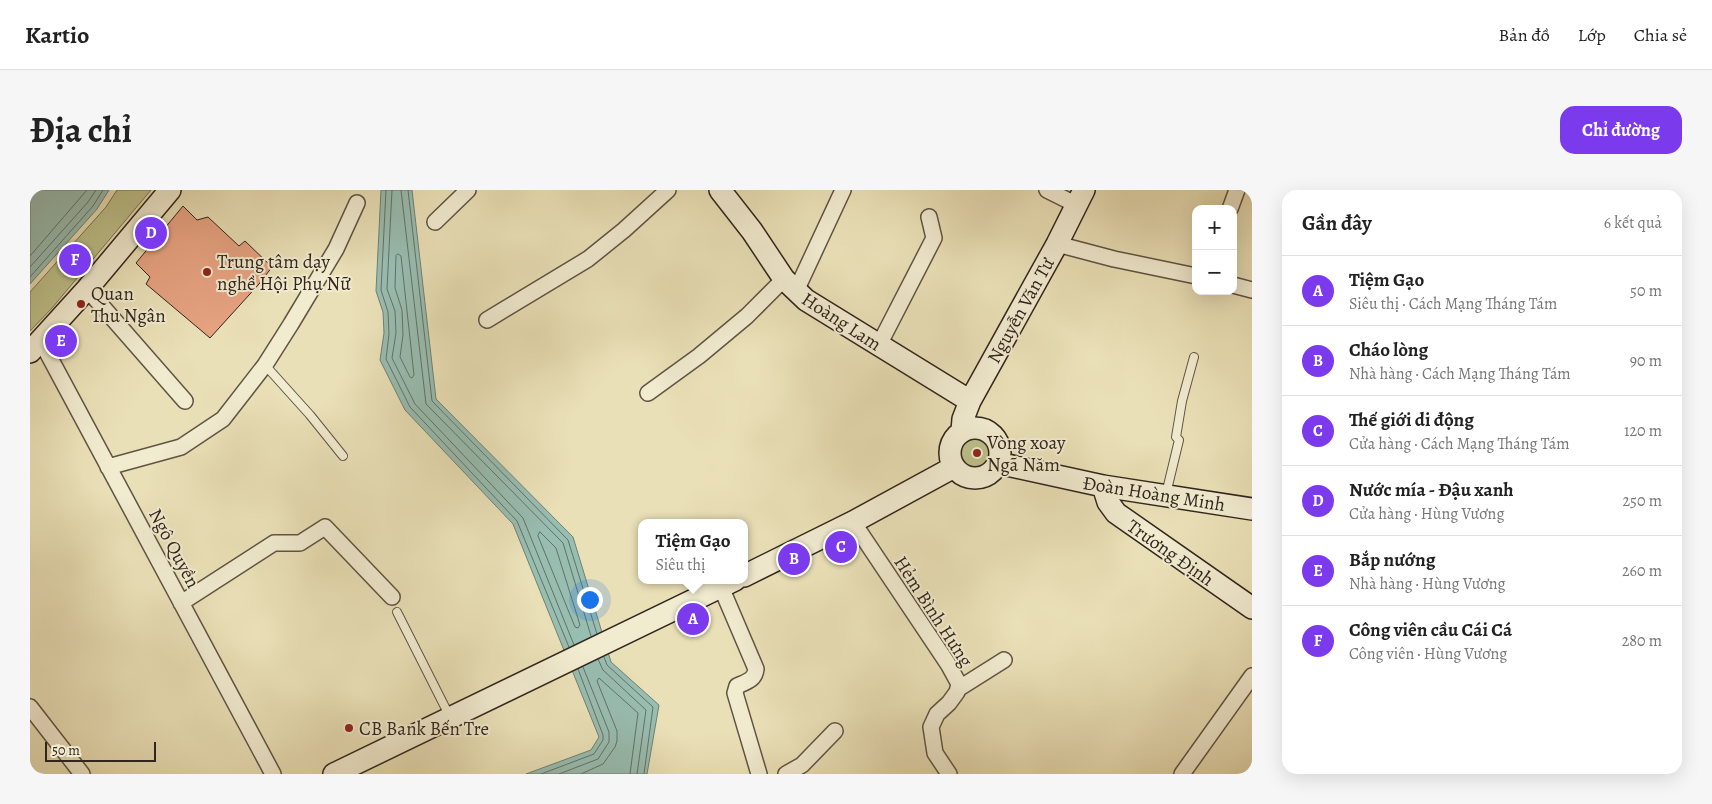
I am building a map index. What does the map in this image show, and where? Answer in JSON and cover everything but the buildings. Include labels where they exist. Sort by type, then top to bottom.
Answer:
[{"type":"main road","points":[[36,347],[170,190]]},
{"type":"main road","name":"Hoàng Lam","points":[[720,190],[790,285],[806,300],[970,402]]},
{"type":"main road","name":"Nguyễn Văn Tư","points":[[962,431],[963,419],[970,402],[1057,244],[1080,197]]},
{"type":"main road","points":[[978,428],[985,430],[997,440],[1000,448],[998,463],[986,476],[977,478],[960,474],[950,460],[951,443],[962,431],[978,428]]},
{"type":"main road","name":"Đoàn Hoàng Minh","points":[[998,463],[1103,486],[1252,509]]},
{"type":"main road","points":[[748,574],[852,522],[954,467]]},
{"type":"main road","name":"Trương Định","points":[[1103,486],[1108,502],[1116,513],[1252,608]]},
{"type":"main road","points":[[334,774],[552,667],[628,633],[728,584]]},
{"type":"street","points":[[435,222],[468,190]]},
{"type":"street","points":[[487,320],[588,259],[624,230],[668,190]]},
{"type":"street","points":[[648,394],[699,356],[747,316],[790,285],[844,190]]},
{"type":"street","points":[[1047,190],[1080,197]]},
{"type":"street","points":[[1231,205],[1237,190]]},
{"type":"street","points":[[108,467],[181,447],[223,419],[265,365],[336,249],[357,203]]},
{"type":"street","points":[[879,345],[934,238],[929,217]]},
{"type":"street","points":[[1057,244],[1114,259],[1192,275]]},
{"type":"street","points":[[1237,286],[1252,290]]},
{"type":"street","points":[[87,289],[185,401]]},
{"type":"street","name":"Ngô Quyền","points":[[36,347],[108,467],[273,774]]},
{"type":"street","name":"Hẻm Bình Hưng","points":[[852,522],[948,664],[959,684],[957,692],[937,714],[931,727],[935,753],[950,774]]},
{"type":"street","points":[[181,603],[274,542],[300,544],[325,527],[392,597]]},
{"type":"street","points":[[728,584],[756,669],[756,674],[753,678],[738,686],[735,693],[760,774]]},
{"type":"street","points":[[958,689],[1004,660]]},
{"type":"street","points":[[1182,774],[1252,676]]},
{"type":"street","points":[[30,707],[82,774]]},
{"type":"street","points":[[786,774],[806,762],[835,731]]},
{"type":"lane","points":[[1166,496],[1179,440],[1176,437],[1182,401],[1194,357]]},
{"type":"lane","points":[[265,365],[310,415],[343,456]]},
{"type":"lane","points":[[397,612],[450,717]]},
{"type":"green space","points":[[117,190],[151,190],[52,308],[30,331],[30,292],[106,207]]},
{"type":"green space","points":[[975,434],[982,435],[988,439],[992,445],[992,459],[988,465],[982,469],[975,470],[968,469],[962,465],[958,459],[957,452],[958,445],[962,439],[968,435]]},
{"type":"water","points":[[30,190],[109,190],[97,209],[30,284]]},
{"type":"water","points":[[381,190],[412,190],[436,399],[573,537],[611,662],[659,705],[647,774],[526,774],[591,750],[599,737],[513,524],[405,410],[380,360],[384,333],[383,312],[376,291]]},
{"type":"place","name":"Nước mía - Đậu xanh","points":[[151,233]]},
{"type":"place","name":"Công viên cầu Cái Cá","points":[[75,260]]},
{"type":"place","name":"Trung tâm dạy nghề Hội Phụ Nữ","points":[[207,272]]},
{"type":"place","name":"Quan Thu Ngân","points":[[81,304]]},
{"type":"place","name":"Bắp nướng","points":[[61,341]]},
{"type":"place","name":"Vòng xoay Ngã Năm","points":[[977,453]]},
{"type":"place","name":"Thế giới di động","points":[[841,547]]},
{"type":"place","name":"Cháo lòng","points":[[794,559]]},
{"type":"place","name":"Tiệm Gạo","points":[[693,619]]},
{"type":"place","name":"CB Bank Bến Tre","points":[[349,728]]}]
